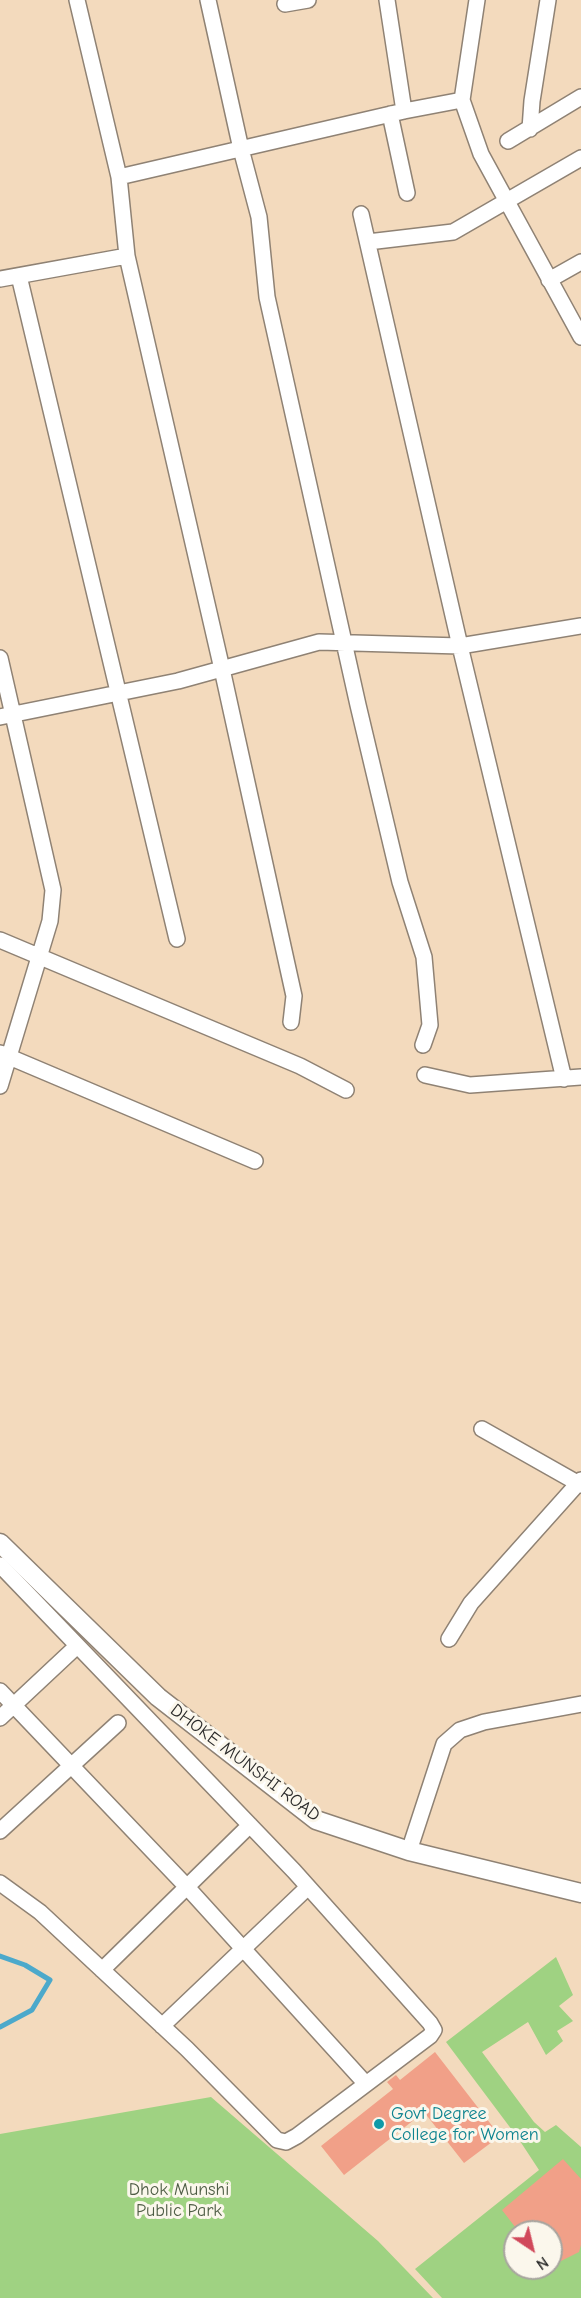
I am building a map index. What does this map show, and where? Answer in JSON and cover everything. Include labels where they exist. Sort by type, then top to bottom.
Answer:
[{"type":"street","points":[[77,0],[119,177],[127,256],[294,996],[291,1022]]},
{"type":"street","points":[[208,0],[241,149],[259,217],[267,297],[344,642],[400,882],[424,957],[430,1025],[423,1045]]},
{"type":"street","points":[[285,4],[308,0]]},
{"type":"street","points":[[387,0],[406,193]]},
{"type":"street","points":[[477,0],[462,100],[481,154],[581,336]]},
{"type":"street","points":[[530,129],[532,101],[548,0]]},
{"type":"street","points":[[508,141],[581,97]]},
{"type":"street","points":[[119,177],[462,100]]},
{"type":"street","points":[[368,242],[453,232],[581,158]]},
{"type":"street","points":[[361,214],[460,646],[564,1079]]},
{"type":"street","points":[[0,279],[127,256]]},
{"type":"street","points":[[549,280],[581,262]]},
{"type":"street","points":[[19,276],[177,939]]},
{"type":"street","points":[[7,715],[178,681],[319,642],[460,646],[581,626]]},
{"type":"street","points":[[0,658],[7,715],[53,890],[50,921],[40,957],[5,1055],[0,1086]]},
{"type":"street","points":[[0,940],[300,1066],[346,1090]]},
{"type":"street","points":[[5,1055],[255,1161]]},
{"type":"street","points":[[425,1075],[470,1085],[581,1077]]},
{"type":"street","points":[[449,1639],[471,1603],[580,1482],[482,1429]]},
{"type":"street","name":"DHOKE MUNSHI ROAD","points":[[0,1543],[158,1697],[316,1820],[409,1851],[581,1893]]},
{"type":"street","points":[[0,1565],[308,1887],[434,2030],[430,2036],[297,2136],[286,2142],[277,2140],[162,2026],[40,1912],[0,1883]]},
{"type":"street","points":[[0,1718],[77,1646]]},
{"type":"street","points":[[0,1691],[187,1887],[366,2084]]},
{"type":"street","points":[[409,1851],[444,1744],[460,1730],[484,1722],[581,1704]]},
{"type":"street","points":[[0,1830],[118,1723]]},
{"type":"street","points":[[102,1970],[250,1825]]},
{"type":"street","points":[[162,2026],[308,1887]]},
{"type":"green space","points":[[556,1957],[573,1995],[559,2006],[573,2021],[557,2031],[563,2041],[546,2055],[528,2022],[482,2052],[534,2122],[545,2132],[556,2125],[581,2147],[581,2298],[442,2298],[415,2269],[539,2170],[518,2138],[446,2042]]},
{"type":"green space","name":"Dhok Munshi Public Park","points":[[211,2097],[378,2241],[433,2298],[0,2298],[0,2134]]},
{"type":"building","name":"Govt Degree College for Women","points":[[435,2052],[500,2136],[464,2163],[424,2112],[344,2175],[321,2146],[393,2089],[387,2082],[396,2075],[400,2080]]},
{"type":"building","points":[[563,2159],[581,2179],[581,2245],[579,2252],[563,2260],[563,2220],[510,2220],[502,2210]]},
{"type":"waterway","points":[[0,1956],[25,1965],[50,1980],[32,2010],[0,2027]]},
{"type":"place","name":"Govt Degree College for Women","points":[[379,2124]]}]
